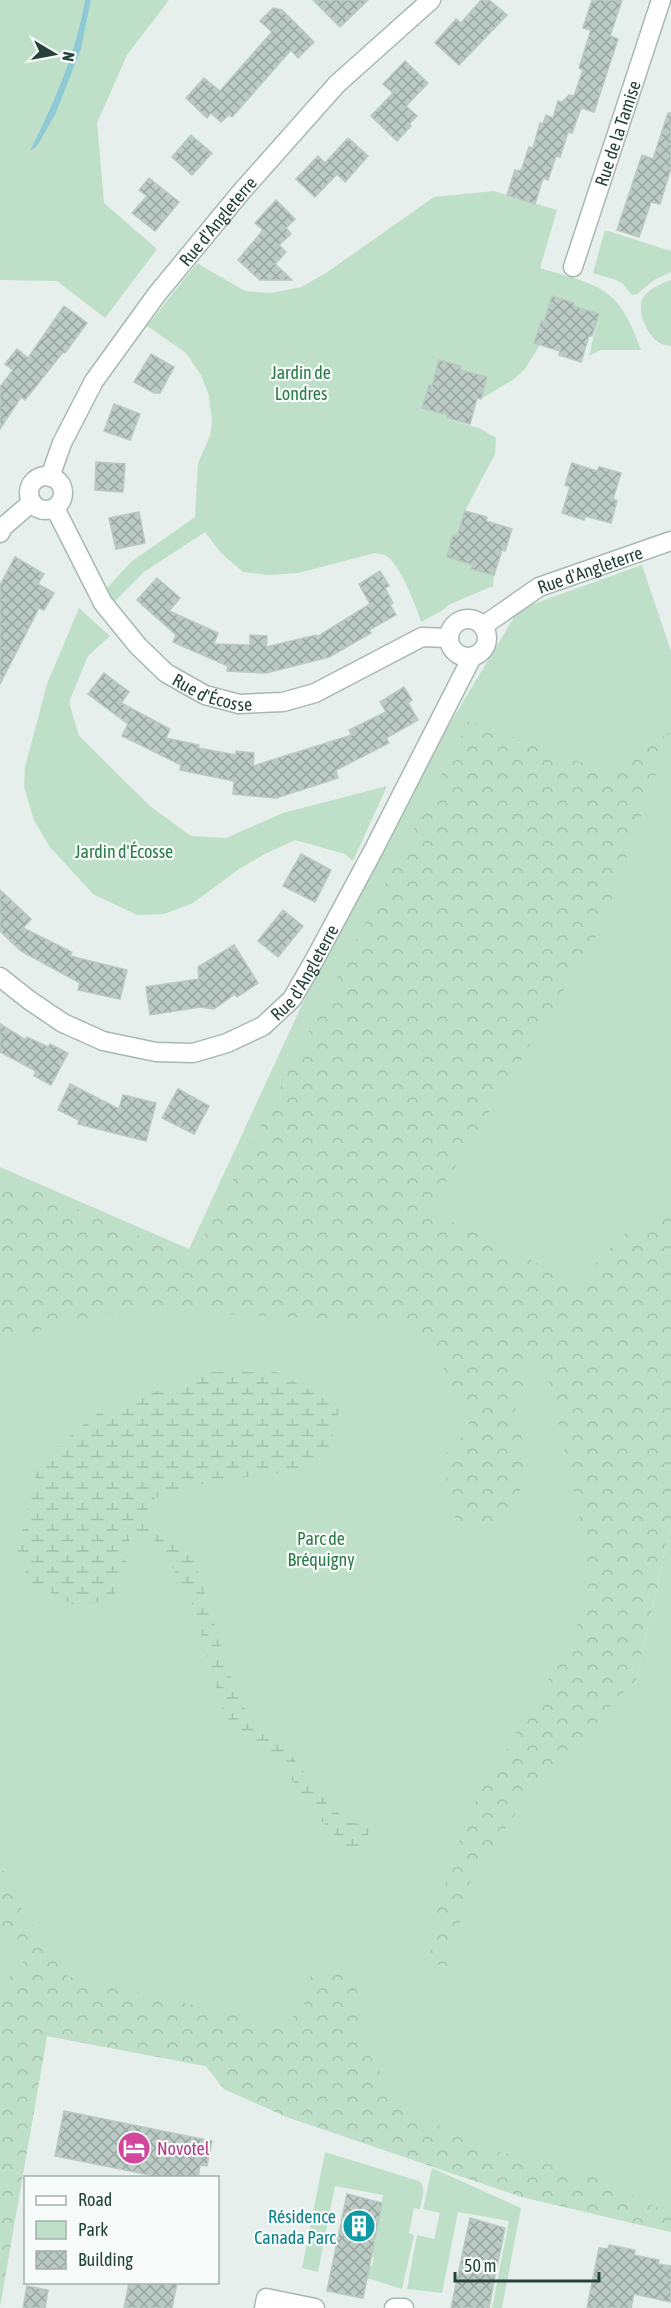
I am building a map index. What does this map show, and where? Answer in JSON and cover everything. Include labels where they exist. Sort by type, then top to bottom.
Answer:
[{"type":"street","name":"Rue d'Angleterre","points":[[50,477],[62,443],[94,381],[157,294],[283,144],[337,84],[430,0]]},
{"type":"street","name":"Rue de la Tamise","points":[[573,267],[661,0]]},
{"type":"street","points":[[50,477],[59,482],[62,488],[62,499],[50,510],[39,509],[31,503],[29,492],[33,481],[50,477]]},
{"type":"street","points":[[0,533],[3,527],[31,503]]},
{"type":"street","name":"Rue d'Écosse","points":[[55,507],[103,603],[138,646],[166,673],[205,695],[239,704],[283,702],[315,693],[422,638],[449,638]]},
{"type":"street","name":"Rue d'Angleterre","points":[[483,626],[539,587],[671,542]]},
{"type":"street","points":[[470,619],[483,626],[487,633],[487,641],[479,654],[472,657],[458,655],[450,644],[451,630],[462,620],[470,619]]},
{"type":"street","name":"Rue d'Angleterre","points":[[0,977],[63,1023],[103,1041],[156,1053],[193,1053],[227,1043],[263,1026],[292,999],[315,959],[472,657]]},
{"type":"street","points":[[264,2308],[266,2298],[315,2308]]},
{"type":"street","points":[[394,2308],[404,2308]]},
{"type":"green space","points":[[0,0],[85,0],[70,58],[31,149],[56,113],[81,49],[91,0],[169,0],[127,55],[97,123],[104,203],[157,249],[105,318],[57,281],[0,280]]},
{"type":"green space","name":"Jardin de Londres","points":[[494,191],[557,210],[540,268],[578,279],[605,292],[624,313],[641,350],[601,350],[589,356],[599,314],[573,306],[574,303],[553,296],[544,322],[540,321],[534,343],[540,345],[525,369],[514,379],[481,399],[486,377],[460,370],[461,366],[439,360],[432,386],[428,385],[422,408],[448,415],[447,419],[479,428],[496,438],[495,454],[465,511],[457,535],[453,535],[447,557],[473,565],[472,569],[494,575],[493,586],[448,605],[421,622],[412,596],[401,575],[385,555],[375,553],[298,573],[270,575],[243,572],[221,553],[205,532],[144,572],[114,602],[106,589],[131,562],[195,517],[198,463],[210,436],[212,421],[209,396],[201,375],[186,353],[147,326],[197,263],[245,291],[271,293],[301,287],[326,273],[434,197]]},
{"type":"green space","points":[[605,230],[671,251],[671,272],[632,295],[623,284],[616,280],[593,273]]},
{"type":"green space","points":[[671,280],[671,346],[653,338],[646,327],[641,303],[648,292]]},
{"type":"green space","name":"Parc de Bréquigny","points":[[642,565],[671,651],[671,1438],[620,1693],[635,1685],[671,1524],[671,2232],[522,2197],[287,2117],[224,2089],[206,2066],[47,2036],[0,2306],[0,1167],[189,1249],[374,849],[519,609]]},
{"type":"green space","name":"Jardin d'Écosse","points":[[79,608],[110,636],[88,656],[69,702],[79,736],[150,806],[191,836],[226,838],[283,813],[387,786],[353,861],[345,854],[295,840],[239,869],[193,903],[164,914],[137,915],[93,894],[49,846],[34,820],[24,787],[25,767],[47,684]]},
{"type":"green space","points":[[469,721],[611,773],[671,731],[602,927],[429,1210],[579,1284],[584,1274],[628,1231],[653,1227],[671,1215],[671,1524],[635,1685],[620,1694],[597,1724],[538,1783],[473,1872],[449,1966],[428,1964],[438,1906],[467,1816],[566,1650],[588,1599],[586,1545],[547,1373],[523,1346],[524,1385],[514,1414],[528,1458],[520,1492],[493,1523],[459,1528],[448,1498],[444,1455],[471,1428],[449,1385],[435,1341],[383,1321],[128,1310],[0,1340],[0,1175],[192,1259]]},
{"type":"green space","points":[[210,1372],[276,1372],[340,1406],[330,1448],[295,1472],[215,1480],[155,1498],[142,1517],[177,1536],[194,1558],[235,1691],[251,1718],[273,1731],[329,1806],[352,1823],[370,1825],[366,1845],[350,1852],[319,1818],[272,1752],[237,1730],[224,1714],[191,1600],[158,1542],[131,1530],[124,1578],[111,1600],[76,1606],[29,1581],[18,1551],[39,1461],[99,1412]]},
{"type":"green space","points":[[0,1871],[5,1871],[23,1896],[21,1914],[48,1940],[67,1976],[236,2015],[258,2027],[287,2021],[304,2008],[307,1981],[317,1967],[343,1967],[357,1990],[363,2045],[397,2100],[470,2144],[597,2177],[660,2209],[671,2218],[671,2232],[522,2197],[287,2117],[224,2089],[206,2066],[47,2036],[0,2306],[0,1983],[23,1967],[23,1945],[0,1929]]},
{"type":"green space","points":[[325,2152],[419,2181],[421,2184],[423,2197],[420,2209],[414,2208],[409,2233],[414,2235],[402,2289],[367,2278],[367,2266],[372,2266],[374,2257],[368,2256],[383,2195],[335,2186],[318,2272],[302,2268]]},
{"type":"green space","points":[[432,2168],[521,2208],[502,2308],[492,2308],[509,2221],[458,2212],[442,2293],[407,2289],[417,2235],[434,2239],[440,2213],[423,2209]]},
{"type":"water","points":[[85,0],[91,0],[81,49],[56,113],[37,146],[30,151],[63,77],[76,40]]},
{"type":"building","points":[[313,0],[368,0],[340,27]]},
{"type":"building","points":[[481,0],[489,0],[507,15],[459,65],[435,43],[456,19],[461,23]]},
{"type":"building","points":[[592,0],[622,0],[610,36],[618,39],[594,112],[581,108],[572,133],[568,132],[560,157],[556,156],[548,180],[543,178],[535,204],[507,195],[515,170],[521,171],[529,147],[533,148],[540,123],[543,124],[546,115],[553,118],[558,101],[562,102],[569,95],[574,96],[583,70],[579,68],[591,30],[583,28]]},
{"type":"building","points":[[273,8],[282,10],[314,42],[298,58],[291,50],[232,117],[229,115],[221,122],[211,113],[207,118],[186,98],[204,78],[220,91],[272,32],[260,21]]},
{"type":"building","points":[[405,61],[428,83],[406,106],[417,116],[397,141],[371,116],[393,93],[383,84]]},
{"type":"building","points":[[668,113],[671,113],[671,168],[660,204],[651,202],[639,237],[617,230],[642,155],[653,159]]},
{"type":"building","points":[[191,135],[212,153],[192,175],[172,157]]},
{"type":"building","points":[[348,138],[368,156],[345,182],[337,174],[315,197],[296,179],[318,156],[325,163]]},
{"type":"building","points":[[149,178],[179,202],[155,231],[132,213],[147,196],[139,190]]},
{"type":"building","points":[[276,200],[295,219],[286,228],[291,234],[279,245],[286,252],[275,264],[292,280],[260,280],[238,260],[263,230],[255,223]]},
{"type":"building","points":[[552,296],[574,303],[573,306],[599,314],[581,362],[559,355],[560,351],[534,343],[541,321],[544,322]]},
{"type":"building","points":[[64,306],[87,323],[25,400],[21,397],[0,429],[0,387],[13,370],[5,364],[17,349],[28,358]]},
{"type":"building","points":[[151,354],[174,367],[160,393],[154,393],[134,382]]},
{"type":"building","points":[[439,360],[461,366],[460,370],[487,377],[481,399],[477,398],[470,424],[422,408],[429,385],[432,386]]},
{"type":"building","points":[[114,404],[140,414],[130,440],[104,431]]},
{"type":"building","points":[[96,462],[125,464],[123,492],[95,490]]},
{"type":"building","points":[[572,463],[597,471],[599,467],[621,473],[613,499],[617,501],[611,523],[585,516],[584,520],[562,513],[570,487],[565,485]]},
{"type":"building","points":[[465,511],[487,517],[486,521],[512,529],[494,575],[471,569],[473,565],[447,557],[453,535],[457,536]]},
{"type":"building","points":[[139,512],[145,543],[116,549],[109,518]]},
{"type":"building","points":[[15,557],[44,574],[38,584],[54,593],[44,610],[39,608],[0,684],[0,585]]},
{"type":"building","points":[[380,571],[389,586],[385,588],[396,615],[369,630],[371,633],[329,657],[266,673],[227,671],[228,666],[173,642],[176,635],[137,600],[157,578],[180,598],[169,611],[218,633],[214,644],[250,645],[250,635],[267,636],[266,647],[316,635],[317,637],[370,604],[359,584]]},
{"type":"building","points":[[104,673],[129,692],[121,703],[170,729],[166,738],[199,745],[198,748],[236,755],[236,751],[254,753],[253,766],[352,735],[349,730],[386,712],[380,702],[404,687],[412,700],[408,703],[418,720],[386,738],[389,743],[336,770],[338,778],[276,798],[233,794],[234,781],[180,770],[181,765],[122,736],[128,724],[88,694]]},
{"type":"building","points":[[301,854],[331,870],[315,902],[283,886]]},
{"type":"building","points":[[0,890],[31,919],[23,928],[72,952],[70,956],[127,970],[120,999],[78,990],[80,983],[21,951],[0,931]]},
{"type":"building","points":[[283,910],[303,926],[278,957],[258,941]]},
{"type":"building","points":[[234,945],[258,983],[237,997],[235,994],[214,1009],[200,1007],[150,1015],[146,987],[199,979],[198,967]]},
{"type":"building","points":[[0,1024],[26,1040],[27,1037],[48,1047],[50,1044],[68,1053],[51,1085],[34,1076],[36,1071],[0,1052]]},
{"type":"building","points":[[70,1084],[119,1109],[123,1095],[156,1103],[146,1141],[78,1124],[79,1120],[58,1110]]},
{"type":"building","points":[[178,1089],[209,1106],[194,1134],[162,1118]]},
{"type":"building","name":"Novotel","points":[[64,2111],[212,2141],[207,2166],[200,2165],[198,2176],[150,2176],[55,2156]]},
{"type":"building","name":"Résidence Canada Parc","points":[[347,2194],[382,2203],[363,2298],[327,2291]]},
{"type":"building","points":[[470,2218],[505,2228],[489,2308],[451,2308]]},
{"type":"building","points":[[609,2245],[635,2250],[634,2255],[659,2260],[658,2264],[671,2266],[671,2302],[634,2294],[631,2308],[587,2308],[599,2248],[608,2249]]},
{"type":"building","points":[[129,2284],[177,2284],[172,2308],[124,2308]]},
{"type":"building","points":[[27,2286],[48,2290],[45,2308],[23,2308]]},
{"type":"place","name":"Novotel","points":[[134,2148]]},
{"type":"place","name":"Résidence Canada Parc","points":[[359,2226]]}]
